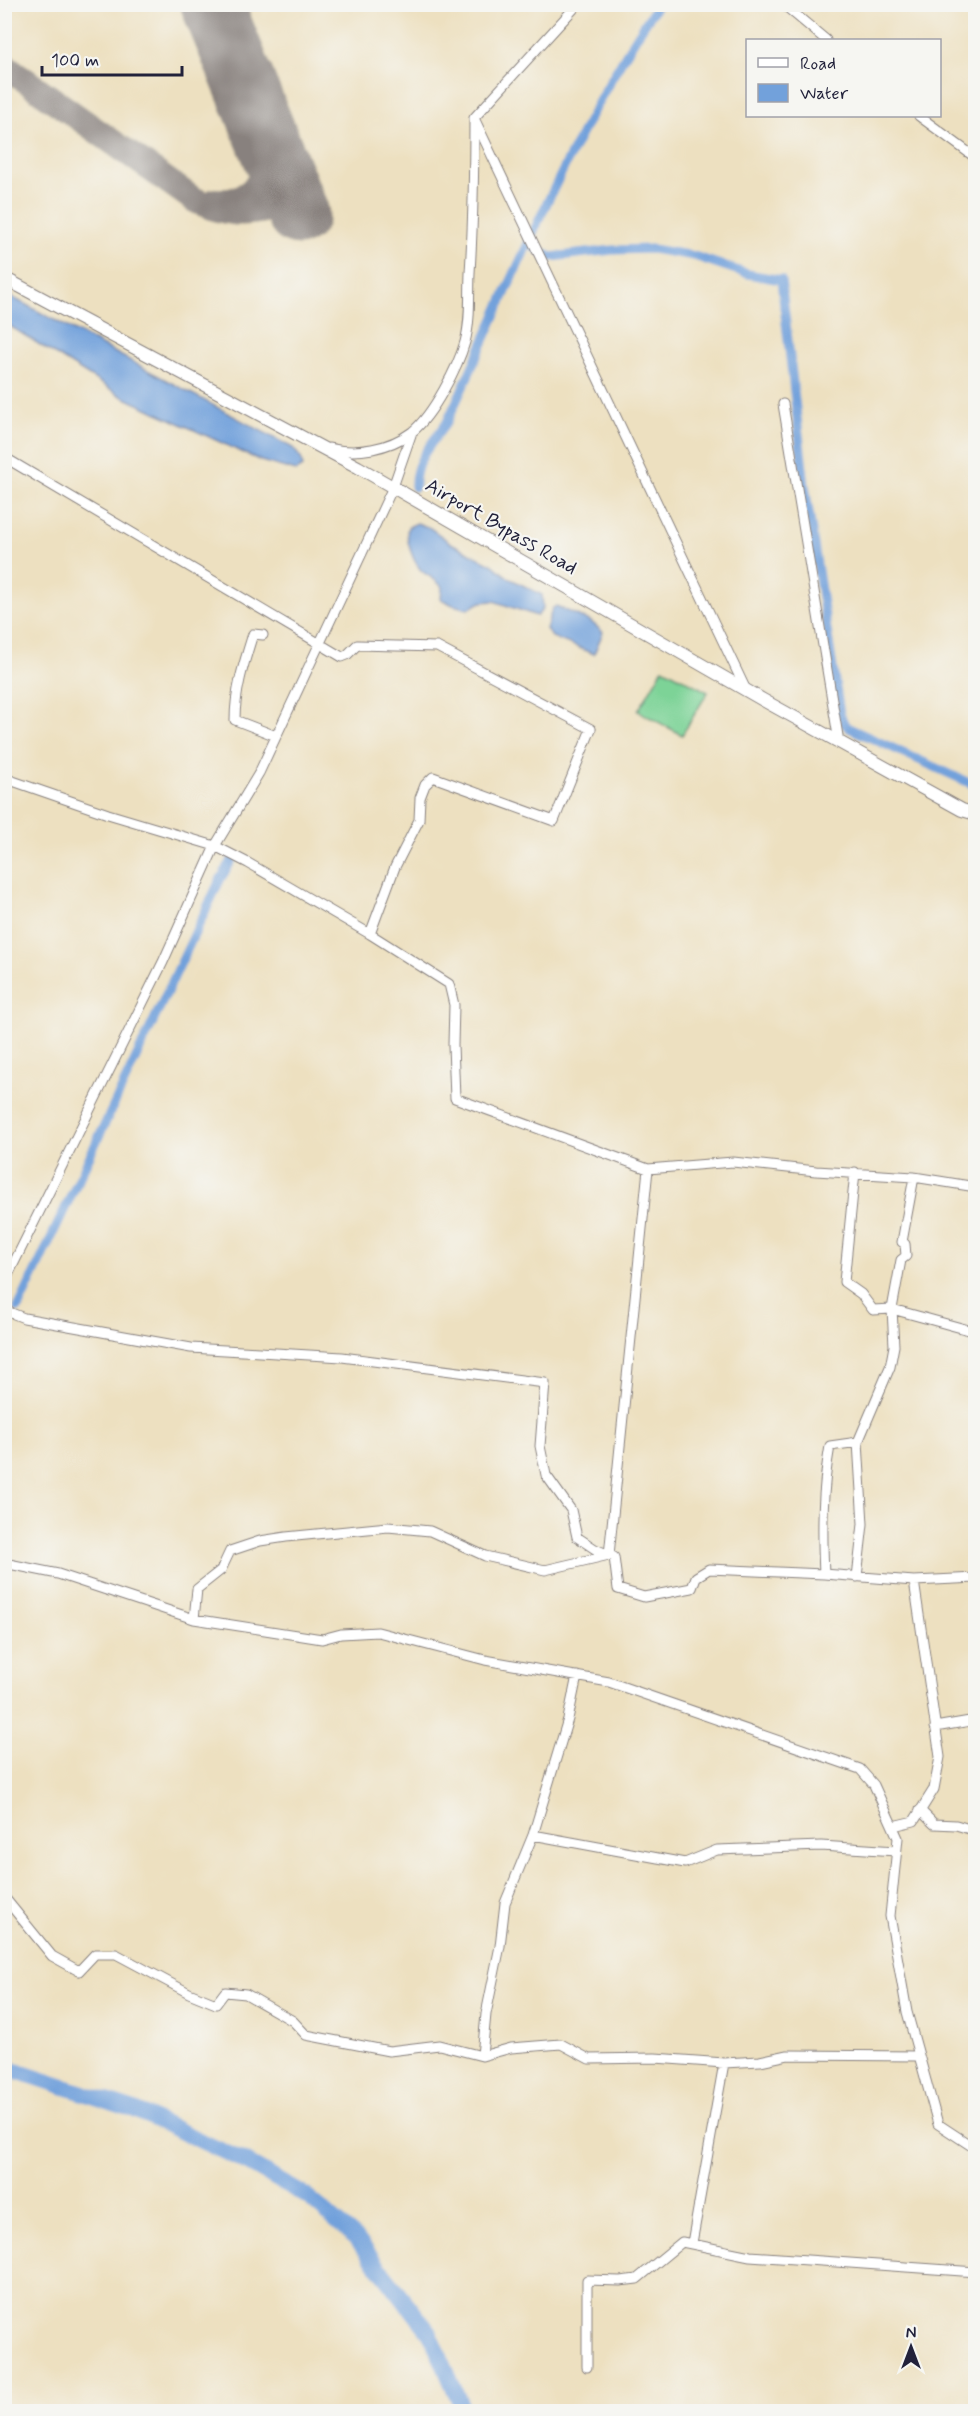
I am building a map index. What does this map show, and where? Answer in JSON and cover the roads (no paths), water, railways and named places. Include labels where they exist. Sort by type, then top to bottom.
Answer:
[{"type":"street","points":[[4,1283],[163,962],[215,846],[259,773],[393,487],[412,432],[433,406],[450,378],[465,343],[473,223],[474,118],[578,4]]},
{"type":"street","points":[[783,4],[825,39]]},
{"type":"street","points":[[920,117],[975,158]]},
{"type":"street","points":[[474,118],[747,691]]},
{"type":"street","name":"Airport Bypass Road","points":[[4,278],[393,487],[747,691],[962,810],[975,814]]},
{"type":"street","points":[[783,404],[839,742]]},
{"type":"street","points":[[314,444],[336,450],[374,449],[412,432]]},
{"type":"street","points":[[4,457],[318,645],[344,657],[357,645],[437,647],[591,729],[555,821],[433,777],[425,785],[420,798],[419,820],[395,867],[370,934]]},
{"type":"street","points":[[263,635],[254,634],[244,664],[235,698],[236,720],[276,736]]},
{"type":"street","points":[[4,778],[108,814],[215,846],[370,934],[449,984],[454,998],[455,1013],[453,1045],[455,1098],[648,1169],[733,1162],[816,1171],[914,1177],[975,1187]]},
{"type":"street","points":[[609,1555],[648,1169]]},
{"type":"street","points":[[855,1173],[844,1282],[861,1294],[873,1310],[892,1309],[975,1332]]},
{"type":"street","points":[[857,1577],[863,1524],[858,1442],[890,1367],[894,1346],[892,1309],[901,1260],[906,1256],[905,1244],[902,1242],[914,1177]]},
{"type":"street","points":[[4,1310],[24,1318],[191,1348],[342,1357],[545,1383],[540,1446],[546,1474],[571,1510],[577,1537],[595,1549],[614,1557],[618,1588],[644,1597],[692,1588],[696,1577],[709,1569],[914,1581],[975,1578]]},
{"type":"street","points":[[824,1574],[821,1515],[830,1446],[858,1442]]},
{"type":"street","points":[[194,1619],[197,1589],[221,1570],[230,1551],[260,1541],[388,1527],[430,1531],[485,1556],[544,1570],[609,1555]]},
{"type":"street","points":[[4,1563],[58,1574],[194,1619],[322,1639],[341,1634],[378,1632],[485,1660],[609,1682],[860,1768],[874,1785],[898,1838],[890,1916],[907,2012],[938,2124],[975,2149]]},
{"type":"street","points":[[893,1826],[914,1821],[934,1789],[940,1757],[914,1581]]},
{"type":"street","points":[[482,2056],[486,2014],[500,1946],[505,1903],[533,1835],[568,1719],[578,1676]]},
{"type":"street","points":[[935,1727],[975,1720]]},
{"type":"street","points":[[920,1810],[934,1824],[956,1825],[975,1831]]},
{"type":"street","points":[[533,1835],[685,1863],[717,1850],[821,1846],[896,1851]]},
{"type":"street","points":[[4,1897],[52,1956],[79,1971],[95,1954],[116,1954],[189,1993],[216,2004],[225,1992],[246,1994],[293,2021],[306,2035],[389,2051],[439,2045],[482,2056],[512,2048],[561,2044],[589,2059],[655,2058],[724,2063],[760,2061],[788,2055],[919,2056]]},
{"type":"street","points":[[692,2243],[724,2063]]},
{"type":"street","points":[[587,2367],[587,2280],[637,2279],[682,2242],[750,2256],[975,2272]]},
{"type":"water","points":[[4,293],[293,448],[301,458],[303,467],[296,471],[261,461],[123,397],[5,323]]},
{"type":"water","points":[[417,523],[430,528],[451,543],[493,565],[509,578],[542,595],[543,609],[537,616],[494,601],[481,602],[468,609],[441,599],[442,587],[421,571],[410,548],[407,537],[408,527]]},
{"type":"water","points":[[556,606],[590,621],[603,632],[594,654],[552,637],[546,629],[552,609]]},
{"type":"waterway","points":[[415,487],[417,469],[430,445],[447,422],[519,262],[570,156],[597,104],[658,4]]},
{"type":"waterway","points":[[534,247],[551,257],[613,250],[652,249],[694,256],[748,274],[781,280],[805,486],[840,714],[849,728],[976,786]]},
{"type":"waterway","points":[[18,1308],[220,880],[232,860]]},
{"type":"waterway","points":[[4,1335],[8,1326]]},
{"type":"waterway","points":[[4,2067],[135,2110],[248,2163],[308,2197],[357,2239],[430,2333],[464,2412]]}]
